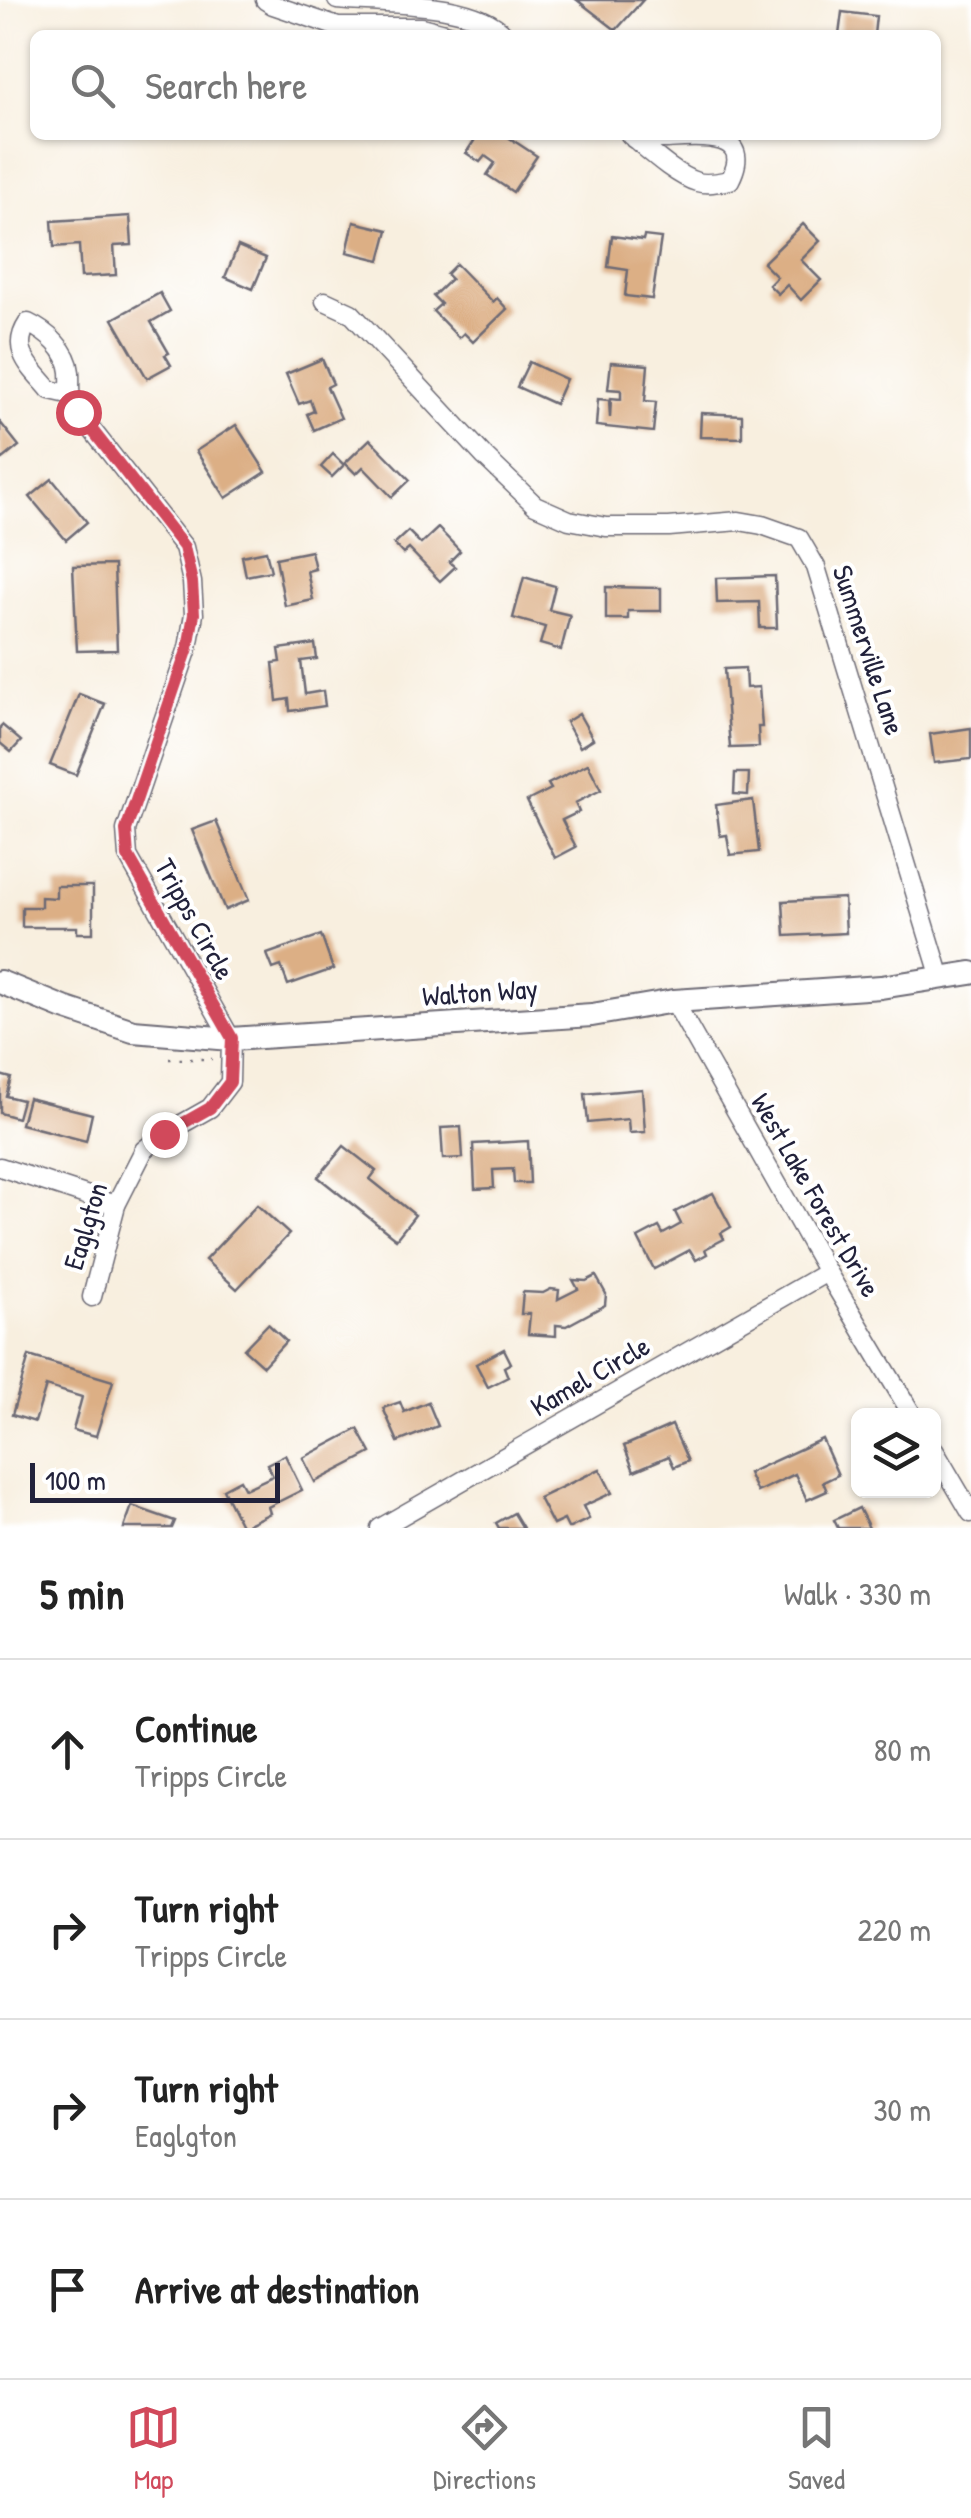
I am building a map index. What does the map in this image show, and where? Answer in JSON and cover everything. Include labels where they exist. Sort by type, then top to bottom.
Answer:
[{"type":"main road","name":"Walton Way","points":[[0,982],[133,1031],[231,1049],[592,1015],[674,1000],[881,987],[971,973]]},
{"type":"street","points":[[265,0],[338,26],[421,26],[435,30]]},
{"type":"street","points":[[336,0],[435,5],[470,13],[501,30]]},
{"type":"street","points":[[636,140],[694,181],[704,183],[730,180],[735,170],[733,147],[721,140]]},
{"type":"street","name":"Summerville Lane","points":[[325,301],[351,312],[485,458],[535,506],[570,520],[606,527],[740,521],[799,538],[816,567],[941,978]]},
{"type":"street","name":"Tripps Circle","points":[[68,394],[184,547],[194,614],[188,648],[126,830],[128,856],[231,1049]]},
{"type":"street","name":"West Lake Forest Drive","points":[[674,1000],[908,1408]]},
{"type":"street","name":"Eaglgton","points":[[92,1296],[116,1205],[144,1150],[210,1108],[230,1082],[231,1049]]},
{"type":"street","points":[[0,1167],[116,1205]]},
{"type":"street","name":"Kamel Circle","points":[[380,1528],[827,1272]]},
{"type":"street","points":[[941,1462],[971,1513]]},
{"type":"path","points":[[169,1058],[231,1049]]},
{"type":"building","points":[[577,0],[643,0],[616,30]]},
{"type":"building","points":[[842,12],[876,16],[875,30],[840,30]]},
{"type":"building","points":[[475,140],[513,140],[537,156],[513,192],[487,175],[495,163],[485,156],[480,162],[466,153]]},
{"type":"building","points":[[130,216],[132,245],[114,246],[116,275],[81,277],[79,245],[54,247],[52,221]]},
{"type":"building","points":[[354,222],[388,230],[380,260],[347,252]]},
{"type":"building","points":[[803,224],[820,241],[801,260],[821,280],[801,300],[787,285],[778,294],[769,285],[777,277],[763,263]]},
{"type":"building","points":[[612,236],[661,238],[652,299],[625,296],[628,270],[608,267]]},
{"type":"building","points":[[238,246],[266,258],[253,289],[225,277]]},
{"type":"building","points":[[456,264],[493,302],[497,298],[507,309],[473,342],[464,333],[459,338],[433,311],[441,304],[433,296],[451,279],[446,274]]},
{"type":"building","points":[[160,293],[170,311],[151,322],[169,353],[165,355],[171,365],[147,378],[113,319]]},
{"type":"building","points":[[322,359],[333,384],[327,387],[341,418],[314,430],[307,414],[314,411],[310,400],[299,404],[286,374]]},
{"type":"building","points":[[529,362],[566,379],[555,404],[517,387]]},
{"type":"building","points":[[611,362],[648,365],[645,401],[656,402],[653,432],[596,426],[598,399],[609,400],[610,418],[611,398],[621,399],[621,390],[608,389]]},
{"type":"building","points":[[701,413],[742,415],[742,438],[700,437]]},
{"type":"building","points":[[0,422],[19,446],[3,459],[0,455]]},
{"type":"building","points":[[236,425],[266,472],[226,498],[196,451]]},
{"type":"building","points":[[370,439],[410,480],[392,497],[363,467],[356,474],[345,463]]},
{"type":"building","points":[[333,454],[344,465],[332,477],[321,467]]},
{"type":"building","points":[[52,479],[87,522],[66,540],[30,497]]},
{"type":"building","points":[[438,528],[460,551],[449,562],[455,567],[440,581],[409,549],[403,554],[394,544],[408,531],[421,544]]},
{"type":"building","points":[[266,551],[271,571],[246,576],[242,556]]},
{"type":"building","points":[[311,551],[315,569],[307,571],[313,600],[285,606],[276,558]]},
{"type":"building","points":[[114,565],[117,650],[77,651],[73,566]]},
{"type":"building","points":[[775,576],[777,628],[760,628],[759,602],[717,603],[716,578]]},
{"type":"building","points":[[524,577],[555,586],[549,610],[570,615],[561,650],[540,644],[545,627],[513,618]]},
{"type":"building","points":[[606,587],[661,588],[661,611],[628,611],[628,619],[606,619]]},
{"type":"building","points":[[315,644],[317,659],[301,661],[305,694],[323,691],[325,706],[290,711],[289,699],[277,701],[273,663],[281,662],[279,649]]},
{"type":"building","points":[[745,668],[746,688],[759,687],[759,747],[730,748],[724,669]]},
{"type":"building","points":[[79,694],[105,704],[76,775],[50,765]]},
{"type":"building","points":[[579,714],[593,739],[580,747],[566,722]]},
{"type":"building","points":[[2,725],[21,741],[11,752],[0,743]]},
{"type":"building","points":[[971,728],[971,759],[934,763],[930,734]]},
{"type":"building","points":[[588,764],[601,790],[575,803],[579,812],[562,820],[576,847],[555,858],[527,801],[551,789],[548,784]]},
{"type":"building","points":[[735,773],[749,773],[748,795],[734,794]]},
{"type":"building","points":[[753,800],[759,852],[730,855],[727,835],[720,836],[716,805]]},
{"type":"building","points":[[216,821],[249,900],[225,910],[192,830]]},
{"type":"building","points":[[56,886],[93,886],[93,933],[77,933],[77,927],[22,927],[22,907],[41,907],[41,897],[56,898]]},
{"type":"building","points":[[844,898],[846,933],[785,936],[783,901]]},
{"type":"building","points":[[321,935],[333,969],[288,985],[281,966],[273,969],[267,954]]},
{"type":"building","points":[[0,1075],[11,1078],[6,1096],[22,1100],[17,1118],[0,1113]]},
{"type":"building","points":[[642,1089],[645,1132],[629,1133],[628,1119],[588,1123],[585,1094]]},
{"type":"building","points":[[28,1098],[92,1114],[86,1141],[21,1124]]},
{"type":"building","points":[[461,1127],[463,1158],[443,1159],[441,1128]]},
{"type":"building","points":[[528,1141],[530,1183],[514,1183],[513,1169],[493,1170],[494,1188],[475,1189],[473,1144]]},
{"type":"building","points":[[344,1146],[376,1171],[370,1179],[415,1215],[396,1239],[318,1177]]},
{"type":"building","points":[[713,1193],[731,1227],[721,1233],[724,1239],[705,1249],[707,1254],[696,1260],[690,1250],[654,1269],[638,1238],[659,1227],[663,1234],[681,1224],[675,1212]]},
{"type":"building","points":[[257,1205],[289,1234],[237,1289],[205,1260]]},
{"type":"building","points":[[596,1276],[606,1294],[605,1305],[566,1326],[556,1325],[556,1336],[528,1334],[530,1314],[521,1314],[523,1292],[559,1290],[558,1299],[578,1289],[573,1280],[586,1281]]},
{"type":"building","points":[[268,1324],[286,1341],[263,1366],[244,1349]]},
{"type":"building","points":[[504,1349],[511,1363],[504,1367],[508,1377],[488,1387],[476,1364]]},
{"type":"building","points":[[29,1356],[113,1381],[96,1436],[73,1430],[82,1397],[46,1386],[35,1422],[12,1415]]},
{"type":"building","points":[[400,1402],[404,1412],[428,1402],[438,1426],[398,1442],[383,1408]]},
{"type":"building","points":[[672,1425],[688,1461],[674,1467],[669,1456],[634,1471],[624,1446]]},
{"type":"building","points":[[358,1429],[371,1453],[315,1482],[303,1458]]},
{"type":"building","points":[[822,1439],[838,1475],[823,1482],[827,1491],[807,1500],[795,1474],[757,1492],[748,1473]]},
{"type":"building","points":[[285,1455],[302,1490],[268,1507],[270,1513],[242,1527],[223,1489],[240,1480],[245,1489],[273,1476],[267,1464]]},
{"type":"building","points":[[600,1469],[612,1493],[583,1506],[589,1519],[570,1528],[564,1520],[553,1525],[539,1498]]},
{"type":"building","points":[[132,1506],[175,1521],[172,1528],[124,1528]]},
{"type":"building","points":[[859,1508],[869,1528],[838,1528],[834,1520]]},
{"type":"building","points":[[514,1513],[523,1528],[499,1528],[496,1523]]},
{"type":"route","points":[[78,412],[184,547],[192,582],[194,614],[188,648],[126,830],[128,856],[232,1038],[230,1082],[210,1108],[164,1134]]}]
